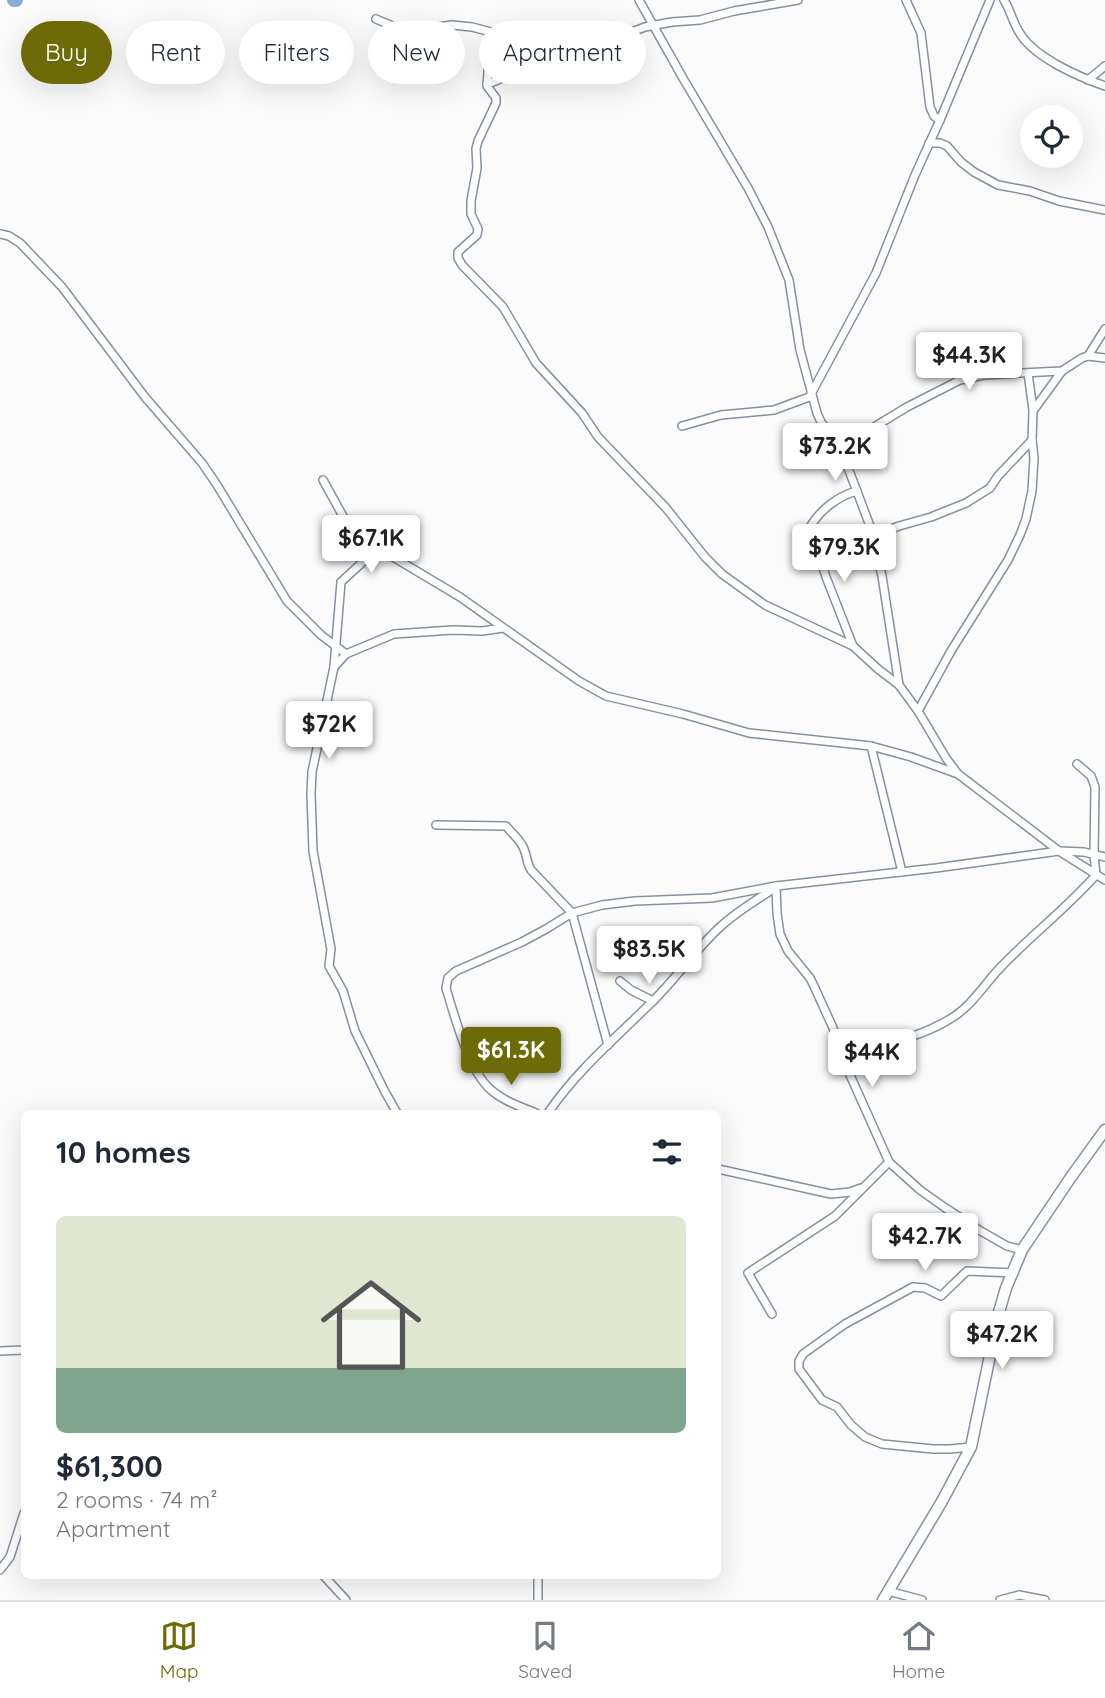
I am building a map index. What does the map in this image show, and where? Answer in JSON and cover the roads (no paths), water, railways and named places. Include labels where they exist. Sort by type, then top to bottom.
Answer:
[{"type":"street","points":[[639,0],[748,188],[768,227],[789,280],[794,324],[818,418],[832,437],[850,473],[873,536],[899,685]]},
{"type":"street","points":[[646,28],[700,20],[798,0]]},
{"type":"street","points":[[906,0],[920,33],[930,107],[934,116],[940,120]]},
{"type":"street","points":[[682,426],[721,415],[774,410],[812,395],[876,273],[990,0]]},
{"type":"street","points":[[1004,0],[1018,31],[1033,48],[1074,74],[1105,86]]},
{"type":"street","points":[[376,19],[408,29],[460,25],[479,29]]},
{"type":"street","points":[[1088,80],[1105,66]]},
{"type":"street","points":[[487,84],[489,91],[496,97],[496,103],[476,149],[477,168],[471,214],[478,229],[477,235],[458,252],[461,265],[503,307],[536,363],[582,413],[598,437],[666,508],[705,558],[722,574],[765,605],[853,646],[899,685],[958,774]]},
{"type":"street","points":[[929,143],[947,146],[965,166],[999,185],[1105,211]]},
{"type":"street","points":[[0,234],[20,243],[62,287],[145,397],[202,463],[287,601],[321,635],[346,654]]},
{"type":"street","points":[[1088,356],[1105,329]]},
{"type":"street","points":[[1033,411],[1062,371],[1088,356],[1105,358]]},
{"type":"street","points":[[840,453],[861,435],[914,403],[965,378],[1062,371]]},
{"type":"street","points":[[918,711],[1008,560],[1031,502],[1033,411],[1028,373]]},
{"type":"street","points":[[873,536],[966,503],[990,488],[1032,440]]},
{"type":"street","points":[[323,480],[356,533],[460,597],[579,681],[606,696],[749,733],[871,746],[958,774],[1059,851],[1105,880]]},
{"type":"street","points":[[853,646],[826,578],[810,527],[837,499],[857,491]]},
{"type":"street","points":[[378,548],[341,582],[334,667],[312,772],[311,794],[313,851],[331,949],[329,966],[343,990],[355,1031],[395,1110]]},
{"type":"street","points":[[334,667],[346,654],[394,634],[504,628]]},
{"type":"street","points":[[871,746],[902,872]]},
{"type":"street","points":[[1077,764],[1094,782],[1096,875]]},
{"type":"street","points":[[436,825],[506,826],[523,846],[526,862],[531,870],[572,912],[608,1045]]},
{"type":"street","points":[[529,1110],[505,1100],[487,1086],[476,1072],[446,988],[448,978],[456,971],[522,942],[572,912],[627,902],[712,898],[776,886],[1059,851],[1105,857]]},
{"type":"street","points":[[844,1058],[922,1032],[951,1019],[968,1006],[1000,967],[1096,875]]},
{"type":"street","points":[[550,1110],[587,1065],[653,1001],[721,926],[776,886]]},
{"type":"street","points":[[776,886],[780,934],[788,951],[810,978],[889,1162],[944,1207],[1007,1246],[1022,1250]]},
{"type":"street","points":[[620,981],[653,1001]]},
{"type":"street","points":[[922,1600],[886,1596],[971,1447],[999,1312],[1022,1250],[1105,1130]]},
{"type":"street","points":[[772,1314],[748,1273],[835,1216],[889,1162]]},
{"type":"street","points":[[721,1170],[831,1194],[850,1192],[864,1186]]},
{"type":"street","points":[[971,1447],[933,1449],[882,1444],[865,1437],[836,1407],[822,1400],[799,1368],[799,1361],[803,1354],[845,1324],[913,1287],[925,1287],[941,1296],[967,1271],[1014,1273]]},
{"type":"street","points":[[0,1351],[21,1350]]},
{"type":"street","points":[[0,1570],[10,1557],[21,1522]]},
{"type":"street","points":[[327,1579],[346,1600]]},
{"type":"street","points":[[538,1579],[538,1600]]},
{"type":"street","points":[[1000,1600],[1019,1595],[1045,1600]]}]
